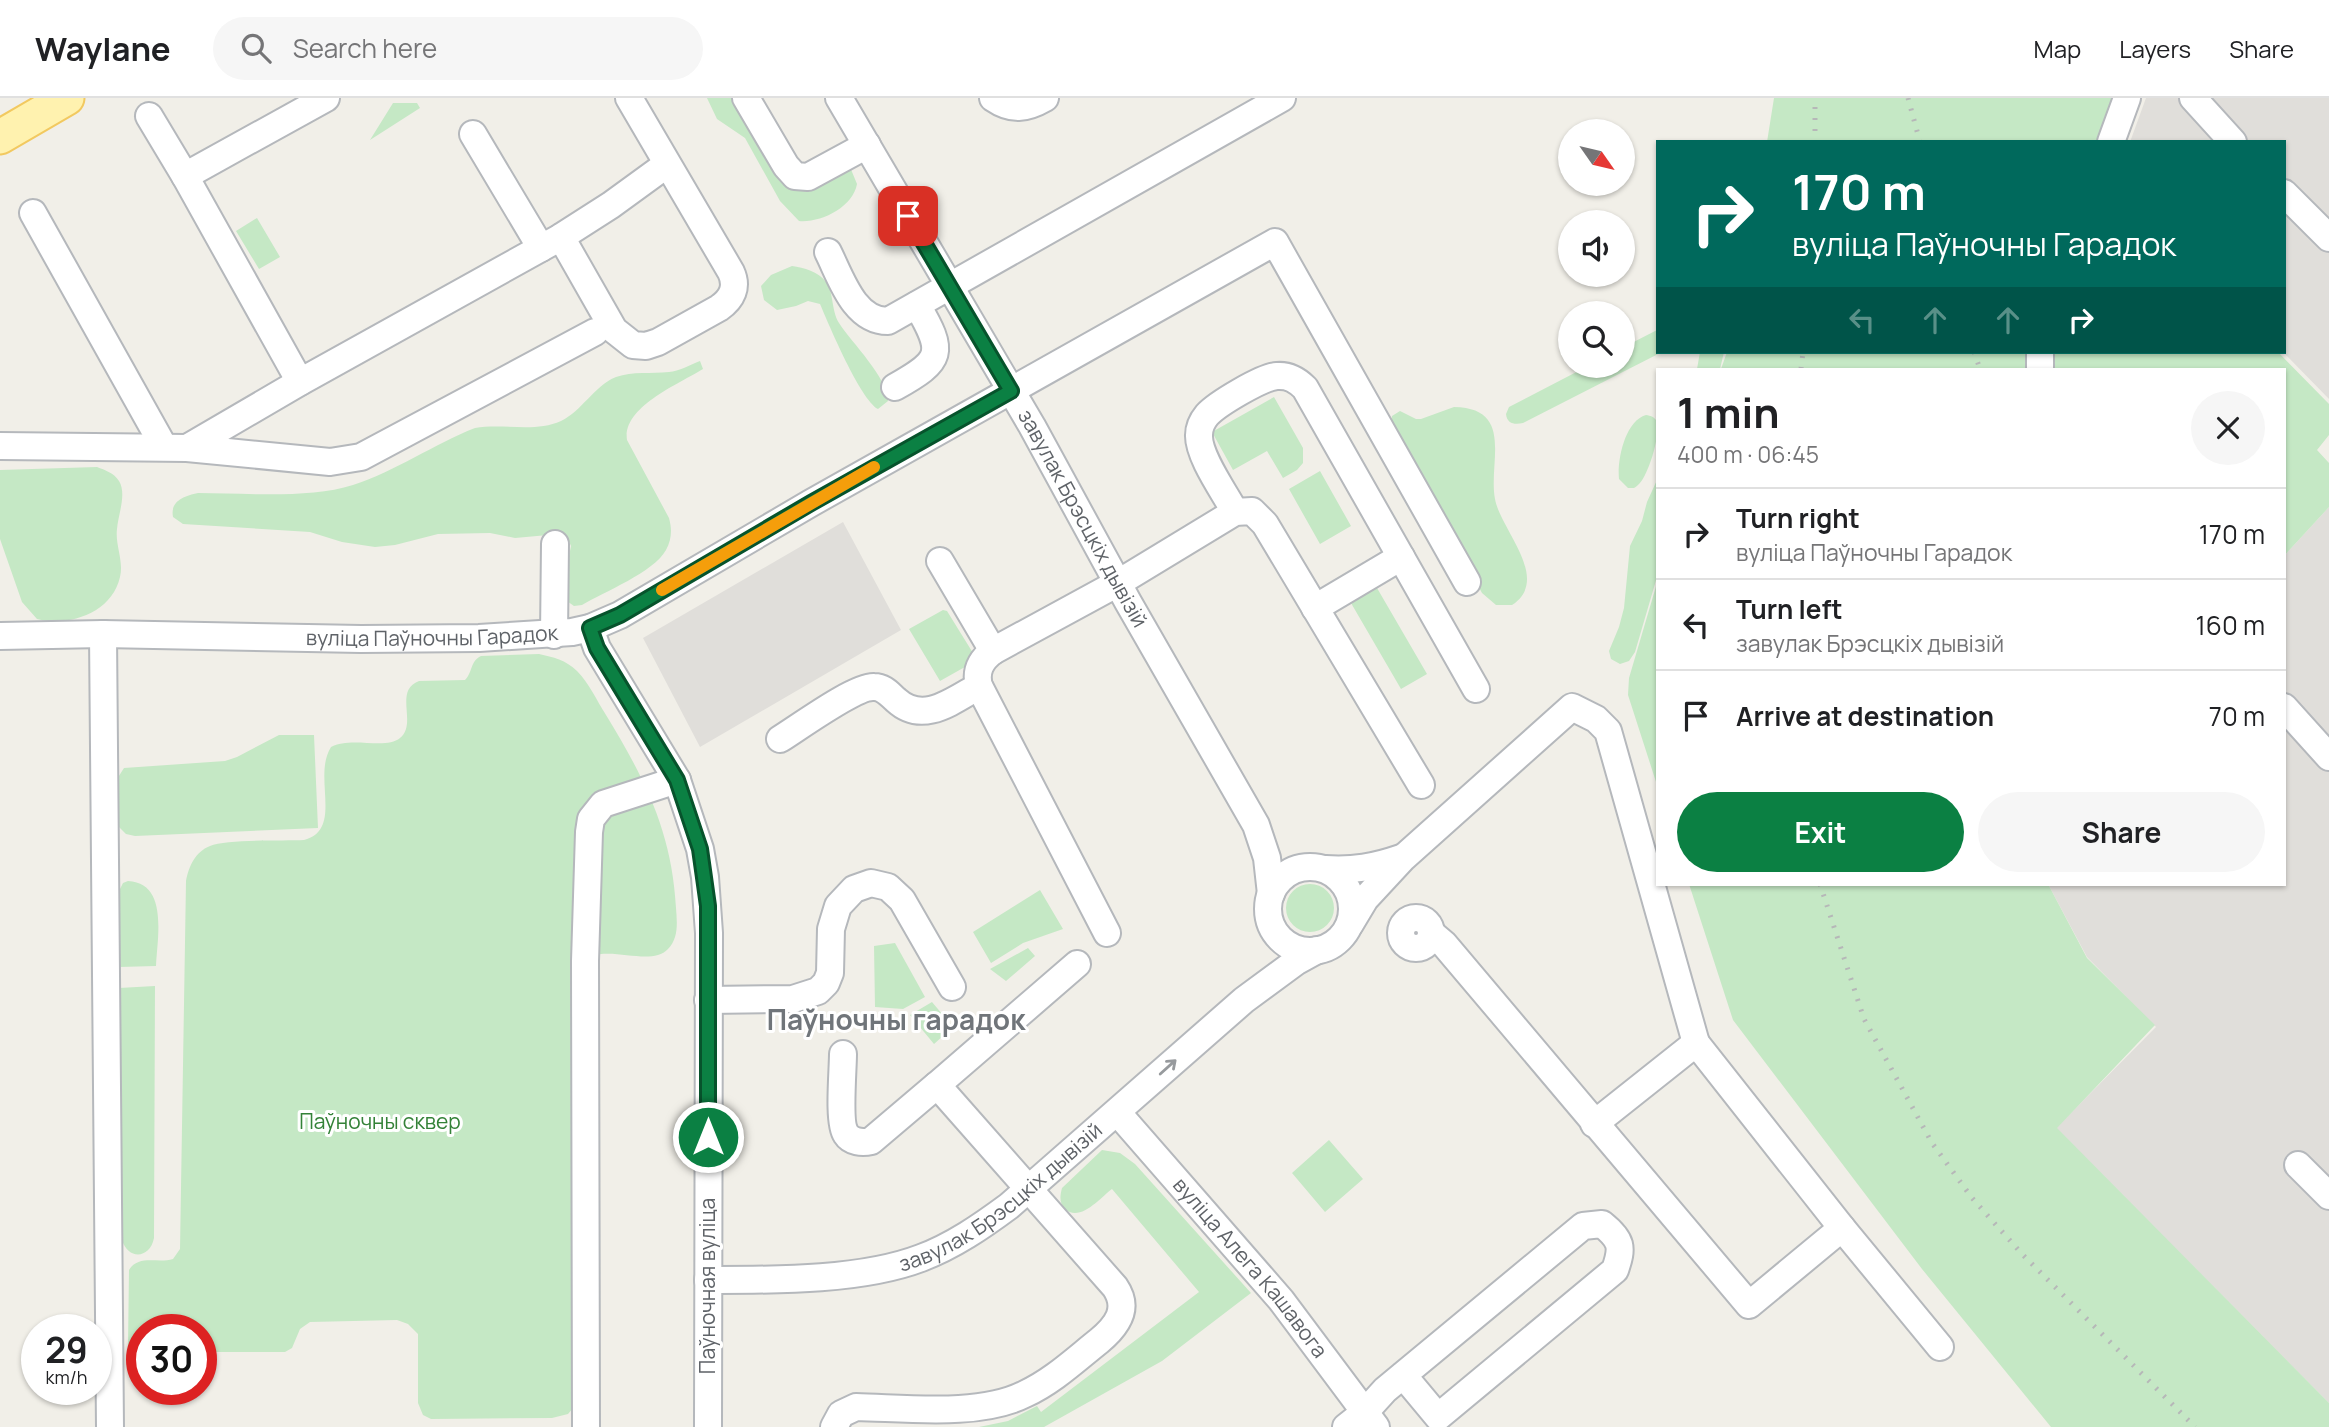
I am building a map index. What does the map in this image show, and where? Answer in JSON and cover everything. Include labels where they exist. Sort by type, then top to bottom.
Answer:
[{"type":"main road","points":[[0,137],[67,98]]},
{"type":"street","points":[[185,176],[326,98]]},
{"type":"street","points":[[473,134],[614,330],[633,345],[646,346],[719,308],[733,290],[733,278],[629,98]]},
{"type":"street","points":[[746,98],[786,166],[795,176],[808,177],[867,145]]},
{"type":"street","name":"завулак Брэсцкіх дывізій","points":[[839,98],[1011,391],[1260,834],[1267,858],[1270,940],[1266,962],[1244,1000]]},
{"type":"street","points":[[993,98],[1016,108],[1026,107],[1045,98]]},
{"type":"street","points":[[828,252],[853,300],[869,317],[888,321],[1282,98]]},
{"type":"street","points":[[2112,140],[2127,98]]},
{"type":"street","points":[[2193,98],[2231,140]]},
{"type":"street","points":[[149,116],[300,382]]},
{"type":"street","points":[[176,447],[300,382],[551,242],[595,216],[666,165]]},
{"type":"street","points":[[2286,195],[2329,238]]},
{"type":"street","points":[[33,213],[176,447]]},
{"type":"street","name":"вуліца Паўночны Гарадок","points":[[0,635],[479,638],[554,635],[590,628],[620,615],[811,503],[1275,242],[1467,582]]},
{"type":"street","points":[[895,387],[924,370],[935,353],[933,333],[917,305]]},
{"type":"street","points":[[0,446],[176,447],[330,462],[361,457],[595,332]]},
{"type":"street","points":[[1235,512],[1200,445],[1203,421],[1215,409],[1261,381],[1279,376],[1293,378],[1305,388],[1476,689]]},
{"type":"street","points":[[1107,933],[979,686],[980,666],[983,659],[993,651],[1118,583],[1235,512],[1246,510],[1261,518],[1421,785]]},
{"type":"street","points":[[554,635],[555,544]]},
{"type":"street","points":[[1315,608],[1401,557]]},
{"type":"street","points":[[940,561],[993,651]]},
{"type":"street","name":"Паўночная вуліца","points":[[590,628],[597,648],[677,780],[692,822],[705,877],[709,933],[708,1427]]},
{"type":"street","points":[[103,634],[110,1427]]},
{"type":"street","points":[[780,739],[865,688],[884,689],[900,703],[918,713],[937,709],[979,686]]},
{"type":"street","name":"завулак Брэсцкіх дывізій","points":[[1350,924],[1365,899],[1403,858],[1572,708],[1596,719],[1608,731],[1696,1043]]},
{"type":"street","points":[[2286,709],[2329,757]]},
{"type":"street","points":[[586,1427],[585,961],[589,832],[592,819],[603,804],[677,780]]},
{"type":"street","name":"завулак Брэсцкіх дывізій","points":[[1260,834],[1280,850],[1320,868],[1350,871],[1367,869],[1403,858]]},
{"type":"street","points":[[1320,868],[1335,874],[1349,891],[1352,902],[1350,924],[1337,942],[1317,950],[1295,948],[1285,943],[1278,935],[1270,904],[1276,884],[1293,870],[1320,868]]},
{"type":"street","points":[[708,1000],[793,999],[818,991],[826,983],[830,973],[831,929],[838,906],[854,889],[871,883],[888,887],[902,900],[952,987]]},
{"type":"street","points":[[1431,933],[1444,944],[1749,1305],[1842,1228]]},
{"type":"street","name":"завулак Брэсцкіх дывізій","points":[[708,1280],[825,1276],[897,1265],[921,1258],[967,1235],[1028,1190],[1244,1000],[1297,961],[1317,950]]},
{"type":"street","points":[[843,1055],[842,1122],[845,1133],[857,1141],[866,1142],[876,1138],[1077,964]]},
{"type":"street","points":[[1594,1124],[1696,1043],[1940,1347]]},
{"type":"street","points":[[834,1427],[841,1414],[856,1407],[975,1408],[1013,1400],[1054,1377],[1111,1331],[1120,1317],[1122,1309],[1119,1294],[937,1085]]},
{"type":"street","name":"вуліца Алега Кашавога","points":[[1117,1112],[1281,1300],[1362,1422]]},
{"type":"street","points":[[2298,1165],[2329,1196]]},
{"type":"street","points":[[1362,1422],[1385,1390],[1403,1375],[1583,1226],[1602,1224],[1615,1235],[1621,1251],[1615,1270],[1438,1417],[1403,1375]]},
{"type":"shaded area","points":[[2146,98],[2329,98],[2329,399],[2285,354],[2286,140],[2131,140]]},
{"type":"shaded area","points":[[2329,507],[2329,1403],[2056,1128],[2156,1027],[2087,957],[2049,886],[2286,886],[2286,554]]},
{"type":"shaded area","points":[[843,522],[901,630],[700,747],[643,638]]},
{"type":"green space","points":[[707,98],[742,98],[791,183],[850,167],[857,184],[849,200],[826,216],[799,221],[780,201],[745,138],[717,119]]},
{"type":"green space","points":[[1774,98],[2117,98],[2102,140],[1767,140]]},
{"type":"green space","points":[[393,103],[417,103],[420,108],[370,140]]},
{"type":"green space","points":[[257,218],[280,257],[259,269],[236,231]]},
{"type":"green space","points":[[792,266],[815,273],[829,286],[839,323],[876,371],[886,392],[888,401],[878,409],[854,377],[820,304],[808,301],[777,310],[764,300],[761,286],[771,275]]},
{"type":"green space","points":[[1656,331],[1658,354],[1635,366],[1635,341]]},
{"type":"green space","points":[[1700,354],[1724,354],[1720,368],[1697,368]]},
{"type":"green space","points":[[1726,354],[2030,354],[2032,368],[1721,368]]},
{"type":"green space","points":[[2048,354],[2280,354],[2329,404],[2329,435],[2317,450],[2329,463],[2329,507],[2286,554],[2286,368],[2049,368]]},
{"type":"green space","points":[[700,361],[703,369],[654,398],[633,417],[628,428],[627,440],[669,518],[671,534],[668,546],[660,558],[640,574],[582,605],[574,606],[564,599],[571,546],[568,539],[559,534],[515,538],[490,533],[438,534],[375,547],[342,542],[310,532],[183,524],[173,517],[176,503],[198,493],[297,494],[353,485],[475,428],[530,427],[561,421],[601,386],[616,377],[673,371]]},
{"type":"green space","points":[[1565,378],[1611,378],[1523,423],[1514,424],[1508,420],[1506,414],[1509,407]]},
{"type":"green space","points":[[1274,397],[1303,448],[1303,463],[1283,478],[1267,451],[1233,470],[1212,432]]},
{"type":"green space","points":[[1454,407],[1473,410],[1485,417],[1492,427],[1495,440],[1495,499],[1526,568],[1527,582],[1523,594],[1512,605],[1496,605],[1482,593],[1391,425],[1392,416],[1400,411],[1421,419]]},
{"type":"green space","points":[[1646,415],[1656,420],[1656,444],[1642,480],[1635,488],[1628,488],[1619,479],[1619,462],[1628,433],[1639,419]]},
{"type":"green space","points":[[97,467],[115,476],[121,486],[117,535],[120,577],[108,600],[88,614],[62,621],[37,619],[22,602],[0,539],[0,470]]},
{"type":"green space","points":[[1320,471],[1351,526],[1320,544],[1289,489]]},
{"type":"green space","points":[[1656,482],[1656,580],[1635,652],[1629,661],[1620,664],[1611,659],[1609,651],[1624,608],[1630,546],[1642,521]]},
{"type":"green space","points":[[1656,586],[1656,782],[1628,695],[1629,678]]},
{"type":"green space","points":[[1377,588],[1427,674],[1401,689],[1351,603]]},
{"type":"green space","points":[[943,610],[947,611],[973,653],[972,663],[940,681],[909,629]]},
{"type":"green space","name":"Паўночны сквер","points":[[539,654],[554,658],[573,667],[593,692],[633,761],[654,807],[669,855],[677,919],[672,945],[661,954],[643,957],[612,954],[592,956],[574,1407],[568,1414],[552,1418],[431,1419],[423,1415],[418,1403],[418,1334],[408,1324],[397,1320],[310,1322],[300,1329],[292,1348],[285,1352],[217,1352],[217,1314],[128,1314],[129,1270],[138,1262],[173,1259],[180,1249],[186,881],[194,860],[200,852],[218,844],[304,840],[316,834],[325,814],[324,773],[331,747],[348,743],[386,743],[400,738],[407,724],[406,699],[411,686],[419,681],[465,680],[475,661],[481,656]]},
{"type":"green space","points":[[279,735],[314,735],[318,828],[135,836],[126,834],[119,827],[117,779],[124,768],[225,761]]},
{"type":"green space","points":[[128,881],[141,884],[150,891],[155,902],[158,914],[156,966],[119,967],[118,893],[123,883]]},
{"type":"green space","points":[[1310,884],[1327,891],[1334,908],[1327,925],[1310,932],[1293,925],[1286,908],[1293,891]]},
{"type":"green space","points":[[1690,886],[2049,886],[2087,958],[2155,1025],[2057,1128],[2329,1403],[2329,1427],[2051,1427],[1922,1269],[1733,1020]]},
{"type":"green space","points":[[1040,890],[1063,929],[1023,943],[991,963],[973,932]]},
{"type":"green space","points":[[895,943],[925,997],[903,1009],[875,1007],[874,946]]},
{"type":"green space","points":[[1028,948],[1035,956],[1006,981],[990,969]]},
{"type":"green space","points":[[155,986],[154,1238],[148,1250],[134,1254],[125,1247],[122,1240],[119,988]]},
{"type":"green space","points":[[932,1002],[953,1027],[934,1044],[910,1015]]},
{"type":"green space","points":[[1329,1140],[1363,1179],[1325,1212],[1292,1173]]},
{"type":"green space","points":[[1102,1150],[1120,1153],[1135,1164],[1251,1293],[1162,1361],[1044,1427],[979,1427],[1008,1421],[1037,1406],[1041,1412],[1199,1292],[1112,1189],[1084,1211],[1071,1212],[1063,1207],[1060,1199],[1062,1188]]},
{"type":"railway","points":[[1815,98],[1815,140]]},
{"type":"railway","points":[[1908,98],[1919,140]]},
{"type":"railway","points":[[1801,368],[1803,354]]},
{"type":"railway","points":[[1975,354],[1980,368]]},
{"type":"railway","points":[[1821,886],[1864,1019],[1932,1143],[1972,1198],[2022,1254],[2195,1427]]},
{"type":"slow traffic","points":[[662,590],[874,467]]},
{"type":"district","name":"Паўночны гарадок","points":[[896,1020]]},
{"type":"route","points":[[708,1137],[709,933],[700,849],[677,780],[597,648],[590,628],[620,615],[811,503],[1011,391],[908,216]]}]
